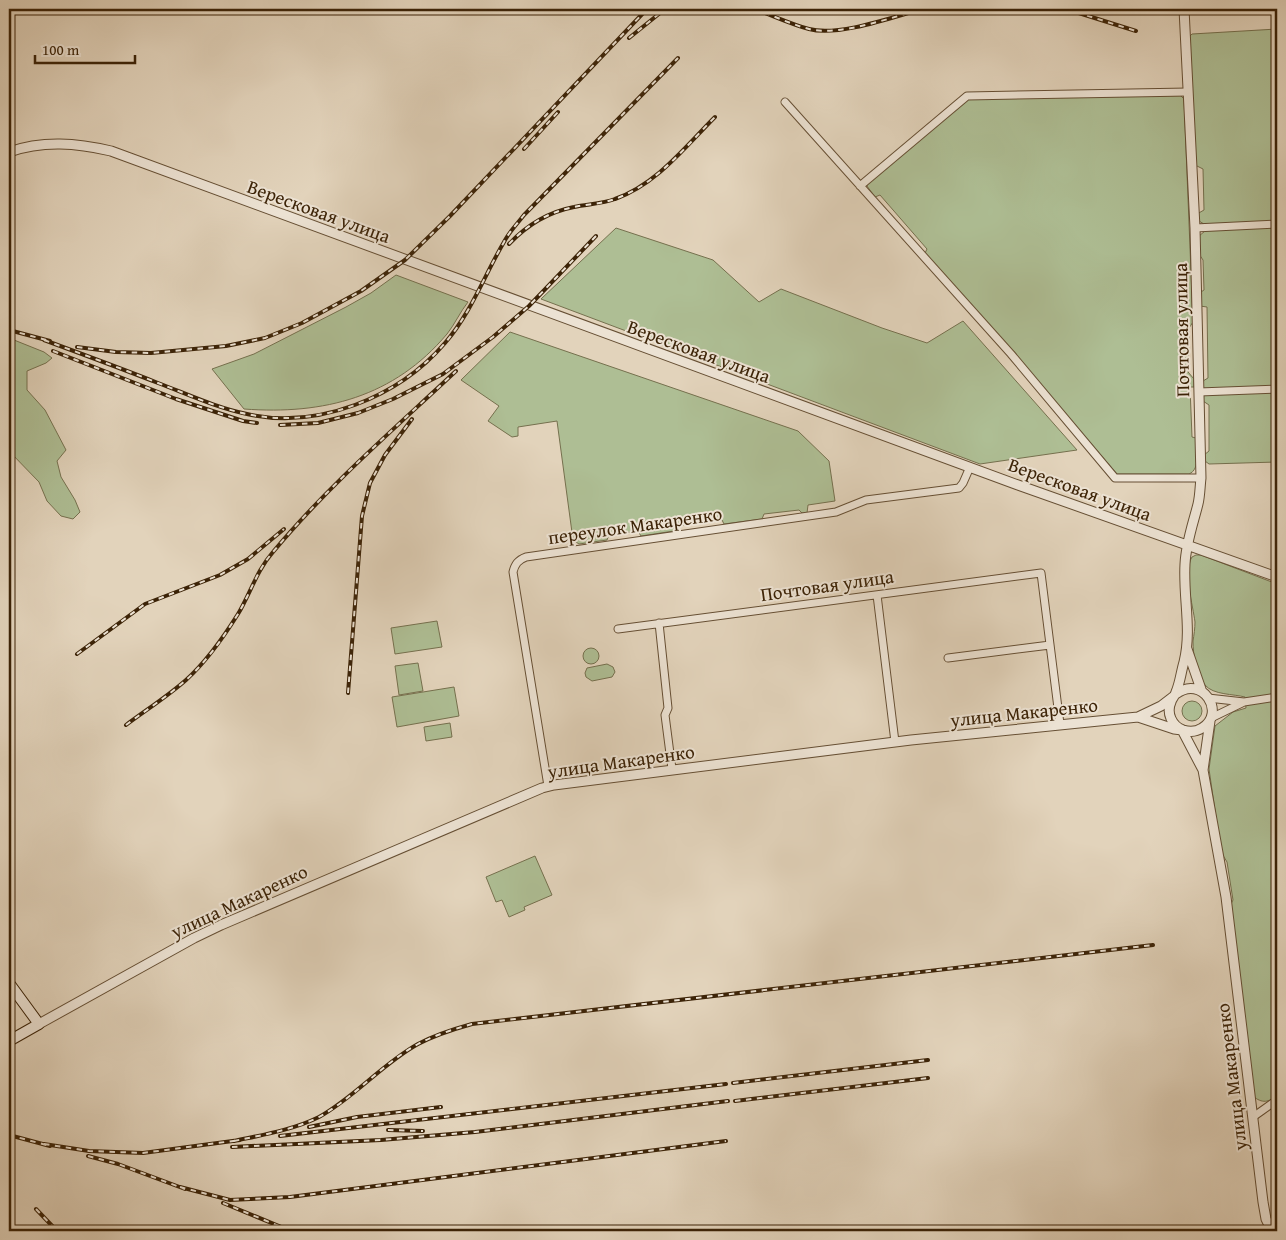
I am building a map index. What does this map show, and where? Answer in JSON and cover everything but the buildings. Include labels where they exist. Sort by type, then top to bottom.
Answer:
[{"type":"main road","points":[[9,983],[39,1024],[9,1041]]},
{"type":"street","name":"Почтовая улица","points":[[1175,695],[1187,648],[1185,565],[1187,545],[1199,502],[1201,478],[1195,228],[1184,9]]},
{"type":"street","points":[[860,186],[967,96],[1188,92]]},
{"type":"street","points":[[786,102],[1011,354],[1115,478],[1201,478]]},
{"type":"street","name":"Вересковая улица","points":[[9,152],[22,147],[56,143],[83,145],[111,152],[970,467],[1277,577]]},
{"type":"street","points":[[1195,228],[1277,224]]},
{"type":"street","points":[[1199,392],[1277,389]]},
{"type":"street","name":"переулок Макаренко","points":[[548,786],[513,572],[516,563],[520,559],[836,512],[866,500],[959,488],[970,467]]},
{"type":"street","name":"Почтовая улица","points":[[618,629],[1041,573],[1050,645]]},
{"type":"street","points":[[877,594],[895,742]]},
{"type":"street","points":[[659,623],[668,708],[665,715],[672,769]]},
{"type":"street","points":[[948,658],[1050,645],[1060,724]]},
{"type":"street","name":"Почтовая улица","points":[[1187,648],[1205,695]]},
{"type":"street","points":[[1244,702],[1205,695],[1188,688],[1175,695],[1169,706],[1170,717],[1176,726],[1182,730],[1196,731],[1202,728],[1210,719],[1244,702],[1277,697]]},
{"type":"street","name":"улица Макаренко","points":[[39,1024],[221,925],[548,786],[895,742],[1138,717],[1161,706],[1175,695]]},
{"type":"street","points":[[1205,695],[1212,709],[1210,719]]},
{"type":"street","name":"улица Макаренко","points":[[1138,717],[1182,730],[1203,770],[1226,896],[1262,1202],[1266,1219],[1272,1231]]},
{"type":"street","name":"улица Макаренко","points":[[1203,770],[1210,719]]},
{"type":"street","points":[[1253,1117],[1277,1100]]},
{"type":"green space","points":[[1277,29],[1277,462],[1209,464],[1205,461],[1204,455],[1209,451],[1209,405],[1203,401],[1203,381],[1208,378],[1207,307],[1200,306],[1201,292],[1204,290],[1203,260],[1199,254],[1199,236],[1205,231],[1204,224],[1199,221],[1197,214],[1204,210],[1203,169],[1195,165],[1189,37],[1192,34]]},
{"type":"green space","points":[[1180,95],[1184,99],[1193,322],[1189,328],[1188,372],[1194,379],[1194,387],[1190,387],[1192,437],[1196,438],[1196,463],[1195,468],[1189,474],[1117,474],[1013,352],[925,253],[927,249],[880,195],[875,197],[867,186],[868,183],[968,99]]},
{"type":"green space","points":[[616,228],[713,260],[759,302],[781,289],[882,328],[927,343],[963,321],[1077,450],[980,464],[541,299]]},
{"type":"green space","points":[[396,275],[468,302],[447,334],[426,356],[404,373],[381,387],[329,405],[302,409],[244,409],[212,369],[254,354],[346,307],[371,293]]},
{"type":"green space","points":[[510,332],[798,431],[829,461],[835,501],[808,505],[807,513],[802,513],[799,510],[764,514],[762,519],[724,524],[722,520],[676,526],[674,531],[641,536],[638,531],[609,535],[607,540],[579,544],[573,540],[557,421],[518,427],[518,436],[512,437],[488,421],[499,406],[461,380]]},
{"type":"green space","points":[[9,338],[44,352],[52,358],[46,363],[27,371],[27,390],[45,410],[66,450],[57,461],[61,477],[80,512],[73,519],[61,516],[47,501],[39,482],[9,451]]},
{"type":"green space","points":[[1201,555],[1277,584],[1277,1096],[1265,1101],[1253,1096],[1230,906],[1233,900],[1227,862],[1221,852],[1209,769],[1215,726],[1233,712],[1246,708],[1245,697],[1213,691],[1205,685],[1197,670],[1193,646],[1195,622],[1188,580],[1189,563],[1192,557]]},
{"type":"green space","points":[[437,621],[442,647],[395,654],[391,628]]},
{"type":"green space","points":[[591,648],[597,650],[599,656],[597,662],[591,664],[585,662],[583,656],[585,650]]},
{"type":"green space","points":[[418,663],[423,691],[399,695],[395,666]]},
{"type":"green space","points":[[607,664],[613,667],[615,672],[612,677],[592,681],[586,677],[587,668]]},
{"type":"green space","points":[[454,687],[459,716],[397,727],[392,697]]},
{"type":"green space","points":[[1192,701],[1199,704],[1202,711],[1199,718],[1192,721],[1185,718],[1182,711],[1185,704]]},
{"type":"green space","points":[[450,723],[452,737],[426,741],[424,727]]},
{"type":"green space","points":[[535,856],[552,895],[524,907],[525,910],[509,917],[502,900],[496,902],[486,877]]},
{"type":"railway","points":[[77,347],[116,352],[151,353],[226,346],[265,338],[302,323],[361,291],[405,260],[450,216],[647,9]]},
{"type":"railway","points":[[629,38],[665,9]]},
{"type":"railway","points":[[754,9],[802,27],[821,31],[866,25],[922,9]]},
{"type":"railway","points":[[1066,9],[1136,31]]},
{"type":"railway","points":[[44,340],[213,404],[247,414],[274,418],[301,417],[329,413],[355,405],[405,379],[445,343],[477,294],[506,238],[524,215],[678,58]]},
{"type":"railway","points":[[524,149],[558,112]]},
{"type":"railway","points":[[509,244],[538,220],[555,212],[610,201],[644,184],[670,164],[715,117]]},
{"type":"railway","points":[[280,425],[318,423],[358,413],[393,399],[443,374],[493,337],[529,306],[596,236]]},
{"type":"railway","points":[[9,330],[50,341]]},
{"type":"railway","points":[[53,351],[176,399],[243,421],[257,423]]},
{"type":"railway","points":[[126,725],[194,673],[208,657],[238,614],[267,559],[316,504],[456,371]]},
{"type":"railway","points":[[348,693],[362,516],[370,483],[385,455],[412,419]]},
{"type":"railway","points":[[77,654],[145,604],[220,575],[248,559],[284,529]]},
{"type":"railway","points":[[234,1141],[288,1129],[309,1122],[345,1100],[392,1061],[418,1044],[445,1032],[472,1024],[1153,945]]},
{"type":"railway","points":[[733,1083],[928,1060]]},
{"type":"railway","points":[[735,1101],[928,1078]]},
{"type":"railway","points":[[280,1136],[726,1084]]},
{"type":"railway","points":[[232,1147],[381,1140],[475,1132],[728,1101]]},
{"type":"railway","points":[[309,1127],[357,1117],[441,1107]]},
{"type":"railway","points":[[388,1130],[423,1131]]},
{"type":"railway","points":[[9,1135],[50,1146]]},
{"type":"railway","points":[[44,1144],[89,1151],[143,1153],[240,1140]]},
{"type":"railway","points":[[180,1187],[230,1200],[290,1197],[726,1141]]},
{"type":"railway","points":[[88,1156],[118,1164],[185,1189]]},
{"type":"railway","points":[[223,1203],[291,1231]]},
{"type":"railway","points":[[36,1209],[57,1231]]}]
